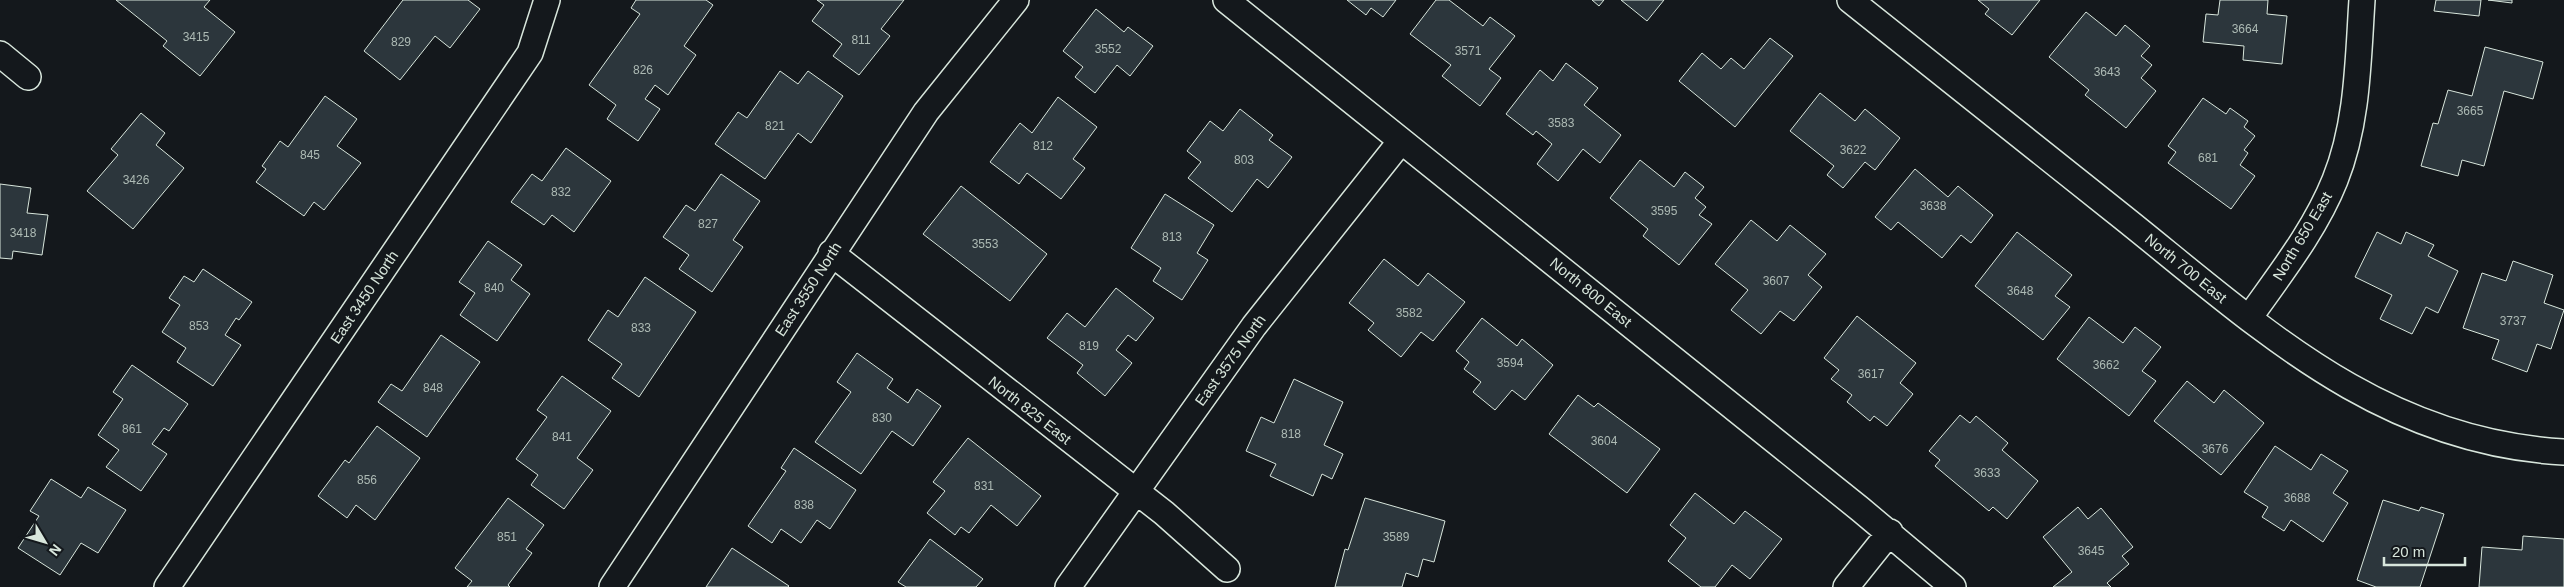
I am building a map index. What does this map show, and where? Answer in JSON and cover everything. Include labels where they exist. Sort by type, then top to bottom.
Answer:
[{"type":"street","name":"East 3450 North","points":[[167,587],[530,53],[547,0]]},
{"type":"street","name":"East 3550 North","points":[[612,587],[926,112],[1016,0]]},
{"type":"street","name":"North 800 East","points":[[1226,0],[1890,532],[1953,587]]},
{"type":"street","name":"North 700 East","points":[[1850,0],[2249,318],[2330,377],[2388,408],[2454,434],[2510,446],[2564,452]]},
{"type":"street","name":"North 650 East","points":[[2249,318],[2312,225],[2335,179],[2348,138],[2356,86],[2362,0]]},
{"type":"street","points":[[0,54],[28,77]]},
{"type":"street","name":"East 3575 North","points":[[1068,587],[1254,326],[1402,141]]},
{"type":"street","name":"North 825 East","points":[[831,253],[1164,513],[1227,569]]},
{"type":"street","points":[[1846,587],[1890,532]]},
{"type":"building","points":[[116,0],[210,0],[204,7],[235,32],[200,76],[163,46],[167,41]]},
{"type":"building","points":[[403,0],[468,0],[480,9],[450,48],[435,36],[400,80],[364,51]]},
{"type":"building","points":[[636,0],[706,0],[713,5],[684,46],[696,55],[668,95],[655,85],[645,99],[660,109],[638,141],[607,119],[616,105],[589,85],[640,14],[631,8]]},
{"type":"building","points":[[817,0],[904,0],[881,29],[890,36],[859,75],[833,56],[842,44],[812,21],[824,5]]},
{"type":"building","points":[[1347,0],[1396,0],[1383,17],[1371,8],[1366,15]]},
{"type":"building","points":[[1436,0],[1449,0],[1483,26],[1490,17],[1515,36],[1489,69],[1501,78],[1480,106],[1442,76],[1451,65],[1410,34]]},
{"type":"building","points":[[1592,0],[1604,0],[1599,6]]},
{"type":"building","points":[[1621,0],[1664,0],[1647,21]]},
{"type":"building","points":[[1978,0],[2040,0],[2012,35],[1985,14],[1989,9]]},
{"type":"building","points":[[2220,0],[2268,0],[2267,14],[2287,16],[2282,64],[2243,60],[2244,46],[2203,42],[2206,14],[2218,15]]},
{"type":"building","points":[[2436,0],[2481,0],[2479,16],[2434,11]]},
{"type":"building","points":[[2488,0],[2512,0],[2512,3]]},
{"type":"building","points":[[1096,9],[1124,32],[1128,27],[1153,46],[1130,76],[1117,65],[1095,93],[1075,77],[1083,67],[1063,51]]},
{"type":"building","points":[[2086,12],[2116,36],[2125,25],[2150,46],[2141,56],[2152,65],[2141,78],[2156,91],[2126,128],[2085,95],[2089,90],[2049,57]]},
{"type":"building","points":[[1770,38],[1793,56],[1735,127],[1679,81],[1702,53],[1721,69],[1731,58],[1744,69]]},
{"type":"building","points":[[2485,47],[2543,62],[2533,99],[2504,91],[2484,166],[2462,160],[2458,176],[2421,166],[2433,123],[2438,124],[2448,90],[2472,96]]},
{"type":"building","points":[[1566,63],[1598,88],[1584,105],[1621,135],[1600,163],[1583,149],[1558,181],[1537,164],[1552,144],[1536,131],[1533,135],[1506,114],[1540,70],[1553,81]]},
{"type":"building","points":[[780,71],[798,84],[808,71],[843,96],[811,143],[798,133],[765,179],[715,144],[738,112],[747,118]]},
{"type":"building","points":[[1820,93],[1855,121],[1865,109],[1900,138],[1875,170],[1865,162],[1843,188],[1827,175],[1834,166],[1790,131]]},
{"type":"building","points":[[325,96],[357,119],[337,146],[361,163],[324,210],[314,202],[304,216],[256,182],[266,169],[262,166],[280,141],[288,147]]},
{"type":"building","points":[[1058,97],[1097,127],[1073,159],[1085,168],[1061,199],[1027,173],[1019,184],[990,162],[1020,123],[1032,133]]},
{"type":"building","points":[[2203,98],[2226,114],[2230,108],[2248,121],[2244,127],[2255,136],[2244,150],[2248,153],[2240,165],[2255,176],[2231,209],[2168,163],[2176,152],[2168,146]]},
{"type":"building","points":[[1240,109],[1273,135],[1269,140],[1292,157],[1268,188],[1257,179],[1232,212],[1188,178],[1201,162],[1187,151],[1210,121],[1223,131]]},
{"type":"building","points":[[141,113],[165,133],[156,145],[184,168],[133,229],[87,191],[118,155],[111,149]]},
{"type":"building","points":[[566,148],[611,181],[574,232],[552,215],[544,225],[511,202],[532,174],[542,181]]},
{"type":"building","points":[[1640,160],[1674,187],[1685,172],[1704,187],[1695,198],[1706,207],[1699,215],[1712,224],[1679,265],[1643,236],[1648,229],[1610,198]]},
{"type":"building","points":[[1915,169],[1948,197],[1958,186],[1993,215],[1971,243],[1961,235],[1942,258],[1898,222],[1891,230],[1875,217]]},
{"type":"building","points":[[721,174],[760,201],[733,240],[743,247],[712,292],[679,269],[689,255],[663,237],[686,205],[695,211]]},
{"type":"building","points":[[0,184],[31,188],[27,213],[48,215],[42,255],[13,251],[12,259],[0,258]]},
{"type":"building","points":[[961,186],[1047,254],[1010,301],[923,234]]},
{"type":"building","points":[[1165,194],[1214,225],[1197,253],[1208,260],[1182,300],[1153,281],[1161,268],[1131,248]]},
{"type":"building","points":[[1751,220],[1777,241],[1790,225],[1826,254],[1808,275],[1822,287],[1794,321],[1780,311],[1761,334],[1731,310],[1748,290],[1715,264]]},
{"type":"building","points":[[2017,232],[2072,275],[2055,296],[2070,307],[2043,340],[1975,286]]},
{"type":"building","points":[[2377,232],[2401,244],[2406,232],[2434,245],[2428,256],[2458,271],[2438,313],[2426,307],[2412,334],[2380,319],[2392,295],[2355,277]]},
{"type":"building","points":[[488,241],[522,265],[511,280],[530,294],[497,341],[460,315],[475,293],[459,282]]},
{"type":"building","points":[[1384,259],[1418,286],[1428,273],[1465,302],[1433,341],[1421,332],[1401,357],[1368,330],[1374,323],[1349,303]]},
{"type":"building","points":[[2513,261],[2553,275],[2544,303],[2564,310],[2551,349],[2537,344],[2527,372],[2492,359],[2499,340],[2463,328],[2482,273],[2506,281]]},
{"type":"building","points":[[203,269],[252,302],[239,320],[236,318],[225,335],[241,345],[213,386],[177,362],[186,348],[162,332],[180,305],[169,298],[184,276],[194,282]]},
{"type":"building","points":[[645,277],[696,312],[639,397],[612,378],[622,364],[588,340],[608,310],[618,317]]},
{"type":"building","points":[[1116,288],[1154,318],[1136,341],[1128,335],[1116,350],[1132,363],[1105,396],[1077,373],[1083,365],[1047,338],[1067,313],[1085,327]]},
{"type":"building","points":[[1857,316],[1916,363],[1900,383],[1913,394],[1887,426],[1874,416],[1870,421],[1847,402],[1852,395],[1831,379],[1839,370],[1824,358]]},
{"type":"building","points":[[2089,317],[2123,343],[2135,327],[2161,347],[2142,371],[2156,381],[2129,416],[2057,359]]},
{"type":"building","points":[[1482,318],[1517,346],[1522,339],[1553,365],[1525,400],[1512,390],[1495,410],[1473,392],[1481,382],[1464,369],[1469,362],[1456,351]]},
{"type":"building","points":[[441,335],[480,362],[427,437],[378,402],[391,384],[402,391]]},
{"type":"building","points":[[857,353],[893,379],[887,388],[908,403],[917,389],[941,406],[913,446],[892,431],[861,474],[815,442],[851,392],[837,382]]},
{"type":"building","points":[[132,365],[188,404],[169,431],[164,428],[152,444],[167,454],[141,491],[106,467],[119,450],[98,435],[123,399],[113,392]]},
{"type":"building","points":[[562,376],[611,411],[577,458],[593,470],[564,509],[531,485],[538,475],[516,459],[547,417],[537,410]]},
{"type":"building","points":[[1294,379],[1343,402],[1324,445],[1343,454],[1332,479],[1322,474],[1313,496],[1270,476],[1276,464],[1246,451],[1261,417],[1274,423]]},
{"type":"building","points":[[2187,381],[2214,403],[2224,390],[2264,423],[2221,475],[2154,421]]},
{"type":"building","points":[[1578,395],[1594,407],[1598,403],[1660,449],[1627,493],[1549,434]]},
{"type":"building","points":[[1960,415],[1970,423],[1976,416],[2008,443],[2002,450],[2038,481],[2007,519],[1993,507],[1989,511],[1935,466],[1940,460],[1929,451]]},
{"type":"building","points":[[377,426],[420,458],[375,520],[356,505],[347,518],[318,496],[345,460],[349,463]]},
{"type":"building","points":[[968,438],[1041,496],[1017,526],[991,505],[969,533],[961,527],[955,535],[927,513],[945,491],[933,482]]},
{"type":"building","points":[[2275,446],[2311,470],[2321,454],[2348,471],[2333,493],[2348,503],[2323,542],[2291,520],[2284,531],[2262,517],[2268,507],[2244,492]]},
{"type":"building","points":[[794,448],[856,490],[830,529],[817,520],[801,543],[781,529],[772,543],[748,526],[786,471],[781,468]]},
{"type":"building","points":[[51,479],[81,498],[88,487],[126,510],[98,553],[81,543],[60,575],[18,548],[39,516],[30,511]]},
{"type":"building","points":[[1695,493],[1734,524],[1745,511],[1782,539],[1750,579],[1732,565],[1715,587],[1701,587],[1668,561],[1686,538],[1670,525]]},
{"type":"building","points":[[508,498],[544,525],[526,549],[532,553],[508,585],[510,587],[467,587],[472,581],[455,568]]},
{"type":"building","points":[[1365,498],[1445,521],[1434,562],[1423,559],[1418,577],[1406,573],[1402,587],[1335,587],[1345,549],[1348,550]]},
{"type":"building","points":[[2383,500],[2419,511],[2421,507],[2444,514],[2420,587],[2376,587],[2357,580]]},
{"type":"building","points":[[2078,507],[2088,519],[2101,508],[2133,547],[2122,556],[2129,564],[2107,583],[2111,587],[2053,587],[2072,572],[2043,537]]},
{"type":"building","points":[[2523,536],[2564,539],[2564,587],[2479,587],[2482,547],[2522,550]]},
{"type":"building","points":[[930,539],[983,579],[976,587],[906,587],[898,582]]},
{"type":"building","points":[[732,548],[789,586],[706,587]]}]
